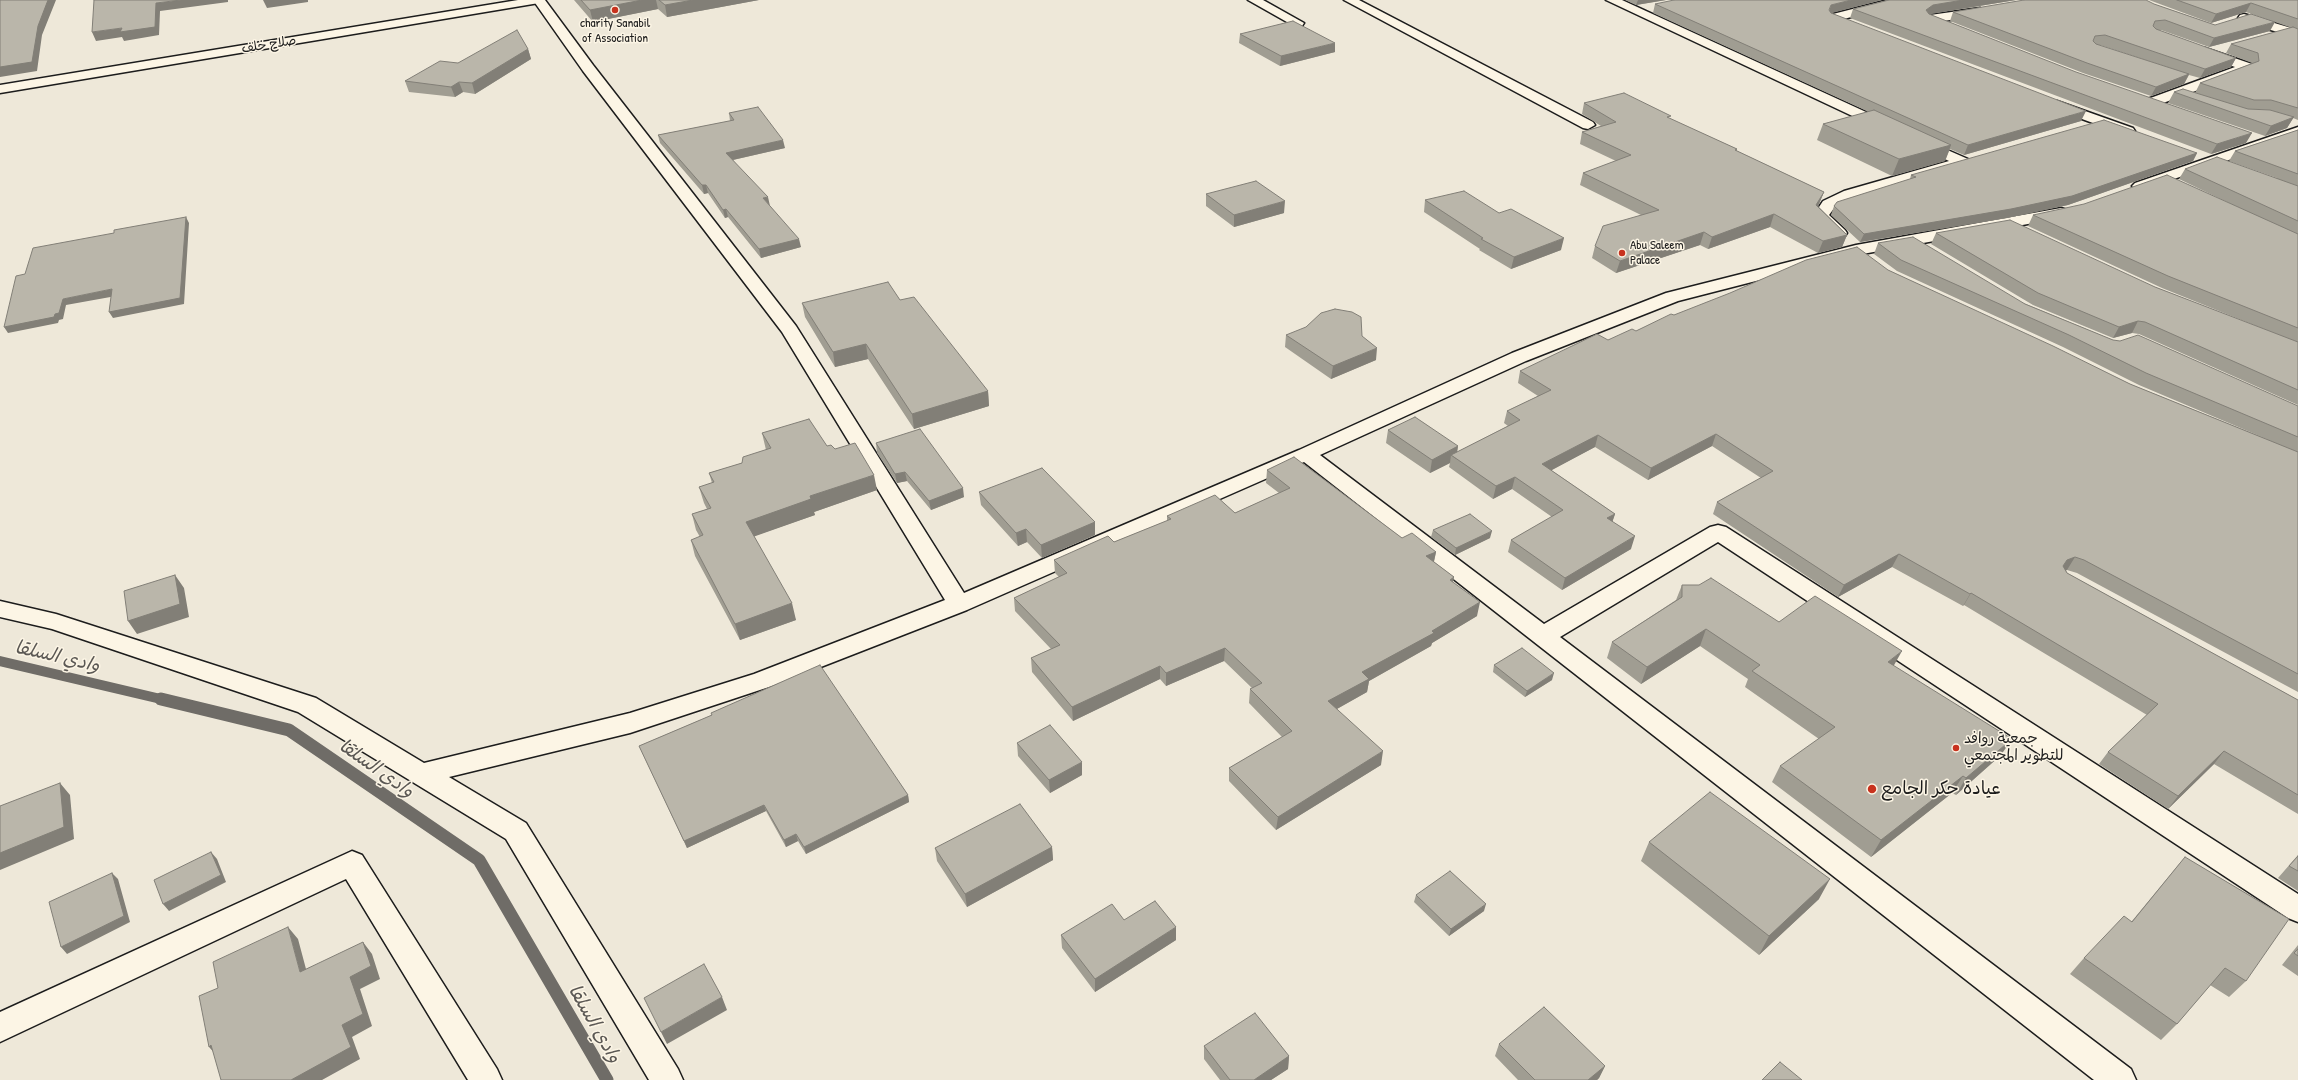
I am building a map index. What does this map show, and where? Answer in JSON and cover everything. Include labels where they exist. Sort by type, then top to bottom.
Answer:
[{"type":"street","name":"صلاح خلف","points":[[0,82],[500,0]]},
{"type":"street","name":"صلاح خلف","points":[[0,89],[539,0]]},
{"type":"street","points":[[539,0],[588,68],[790,330],[959,604]]},
{"type":"street","points":[[1254,0],[1298,23]]},
{"type":"street","points":[[1350,0],[1588,125]]},
{"type":"street","points":[[1612,0],[1894,131]]},
{"type":"street","points":[[1855,27],[1833,18],[1902,0]]},
{"type":"street","points":[[1633,11],[1656,7]]},
{"type":"street","points":[[1952,28],[1930,19],[1995,9]]},
{"type":"street","points":[[2232,22],[2251,16],[2293,32]]},
{"type":"street","points":[[2266,37],[2293,32]]},
{"type":"street","points":[[2208,53],[2230,47]]},
{"type":"street","points":[[2150,103],[2180,94],[2247,67],[2193,48]]},
{"type":"street","points":[[2180,77],[2202,85]]},
{"type":"street","points":[[2180,94],[2199,100]]},
{"type":"street","points":[[2135,98],[2170,110]]},
{"type":"street","points":[[2048,101],[2137,134]]},
{"type":"street","points":[[2077,128],[2100,121]]},
{"type":"street","points":[[2124,192],[2212,161],[2255,140],[2294,126]]},
{"type":"street","points":[[1908,137],[1963,162]]},
{"type":"street","points":[[2190,153],[2234,169]]},
{"type":"street","points":[[1873,263],[1856,250],[1821,216],[1830,204],[1849,194],[1978,157]]},
{"type":"street","points":[[2161,178],[2180,187]]},
{"type":"street","points":[[421,774],[630,723],[763,680],[959,604],[1306,454],[1519,357],[1672,297],[1856,250],[2007,224],[2079,208]]},
{"type":"street","points":[[2007,224],[2028,234]]},
{"type":"street","points":[[1911,240],[1930,252]]},
{"type":"street","points":[[1306,454],[2120,1080]]},
{"type":"street","points":[[1543,636],[1718,532],[2298,909]]},
{"type":"street","points":[[0,609],[56,622],[307,706],[516,831],[667,1080]]},
{"type":"street","points":[[0,1027],[352,863],[486,1080]]},
{"type":"building","points":[[0,0],[48,0],[38,26],[32,62],[0,67]]},
{"type":"building","points":[[94,0],[181,0],[156,3],[155,27],[120,32],[122,28],[92,32]]},
{"type":"building","points":[[581,0],[642,0],[590,10]]},
{"type":"building","points":[[659,0],[693,0],[665,5]]},
{"type":"building","points":[[1674,0],[1851,0],[1831,5],[1829,10],[1831,13],[2086,111],[1968,145],[1655,4]]},
{"type":"building","points":[[1889,0],[1963,0],[1933,5],[1926,10],[1929,14],[2076,72],[2252,133],[2217,144],[1853,9]]},
{"type":"building","points":[[2024,0],[2146,0],[2215,25],[2251,14],[2275,22],[2214,38],[2165,20],[2155,21],[2153,26],[2156,29],[2236,58],[2205,69],[2105,35],[2095,36],[2093,41],[2096,44],[2189,74],[2156,87],[2087,63],[1953,12]]},
{"type":"building","points":[[2177,0],[2298,0],[2298,19],[2251,3],[2216,14]]},
{"type":"building","points":[[1293,21],[1335,43],[1281,56],[1240,34]]},
{"type":"building","points":[[2293,27],[2298,29],[2298,108],[2271,100],[2254,100],[2200,83],[2259,61],[2258,53],[2231,44]]},
{"type":"building","points":[[517,30],[528,49],[472,83],[459,82],[451,87],[405,81],[440,61],[458,63]]},
{"type":"building","points":[[2183,89],[2248,109],[2270,110],[2294,117],[2271,126],[2174,92]]},
{"type":"building","points":[[1624,93],[1671,116],[1667,117],[1737,149],[1735,150],[1824,192],[1816,205],[1847,235],[1823,241],[1774,214],[1712,237],[1704,232],[1620,261],[1595,246],[1603,226],[1659,210],[1583,173],[1631,155],[1582,132],[1616,122],[1584,103]]},
{"type":"building","points":[[758,107],[783,140],[726,153],[768,197],[763,198],[799,239],[759,249],[726,209],[723,210],[706,185],[702,185],[658,135],[734,120],[729,113]]},
{"type":"building","points":[[1874,110],[1951,145],[1899,159],[1823,124]]},
{"type":"building","points":[[2104,120],[2197,153],[2072,196],[2011,209],[1864,234],[1834,206],[1837,202],[1916,177],[1911,175]]},
{"type":"building","points":[[2298,130],[2298,174],[2235,151]]},
{"type":"building","points":[[2217,157],[2298,186],[2298,221],[2185,169]]},
{"type":"building","points":[[2167,175],[2298,234],[2298,328],[2168,276],[2033,215],[2084,204]]},
{"type":"building","points":[[1256,181],[1285,201],[1234,215],[1206,194]]},
{"type":"building","points":[[1464,191],[1499,213],[1511,209],[1564,238],[1514,257],[1481,239],[1483,238],[1425,200]]},
{"type":"building","points":[[186,217],[180,298],[109,312],[112,289],[63,299],[59,313],[55,314],[54,317],[4,327],[16,276],[25,274],[33,248],[114,233],[114,230]]},
{"type":"building","points":[[2010,220],[2155,287],[2298,342],[2298,390],[2145,322],[2138,321],[2119,327],[2038,293],[1936,233]]},
{"type":"building","points":[[1913,237],[2025,304],[2113,340],[2120,341],[2138,335],[2298,406],[2298,437],[2146,373],[2069,335],[1901,260],[1878,243]]},
{"type":"building","points":[[1857,247],[1888,270],[2053,346],[2130,384],[2298,452],[2298,674],[2084,560],[2075,557],[2067,560],[2063,566],[2067,573],[2298,700],[2298,795],[2224,751],[2178,796],[2108,752],[2158,704],[1971,593],[1970,594],[1899,554],[1844,585],[1717,502],[1773,471],[1716,434],[1651,468],[1598,435],[1542,464],[1615,514],[1607,518],[1635,536],[1565,578],[1511,540],[1563,510],[1515,477],[1496,486],[1451,455],[1520,420],[1507,411],[1551,390],[1520,371],[1597,334],[1608,340],[1632,329],[1636,331],[1671,314],[1674,315],[1730,293],[1806,260]]},
{"type":"building","points":[[888,282],[900,300],[914,297],[988,391],[912,414],[866,344],[833,352],[802,303]]},
{"type":"building","points":[[1335,309],[1352,312],[1361,317],[1362,336],[1377,348],[1333,366],[1286,335],[1306,327],[1321,313]]},
{"type":"building","points":[[1415,417],[1458,446],[1432,460],[1388,430]]},
{"type":"building","points":[[809,419],[827,446],[831,445],[835,449],[855,443],[874,475],[810,496],[811,499],[746,522],[792,603],[735,624],[691,540],[703,535],[692,514],[711,508],[699,487],[714,482],[709,473],[742,463],[743,457],[771,448],[762,433]]},
{"type":"building","points":[[920,429],[963,488],[929,501],[905,472],[895,474],[876,443]]},
{"type":"building","points":[[1294,457],[1402,538],[1412,533],[1436,552],[1426,556],[1454,577],[1450,580],[1480,602],[1432,631],[1434,633],[1362,672],[1369,679],[1328,701],[1383,751],[1278,817],[1229,768],[1292,731],[1250,689],[1262,683],[1225,648],[1166,673],[1160,666],[1072,707],[1031,658],[1060,645],[1014,598],[1067,573],[1054,560],[1108,536],[1114,542],[1171,519],[1167,516],[1215,495],[1235,513],[1290,488],[1267,470]]},
{"type":"building","points":[[1042,468],[1095,522],[1041,545],[1026,529],[1016,533],[979,492]]},
{"type":"building","points":[[1470,514],[1492,531],[1456,548],[1433,530]]},
{"type":"building","points":[[175,575],[180,604],[128,621],[124,591]]},
{"type":"building","points":[[1711,578],[1779,622],[1815,596],[1902,651],[1888,662],[2012,739],[1966,778],[1963,776],[1881,840],[1780,766],[1835,727],[1752,671],[1760,665],[1706,629],[1647,667],[1612,642],[1682,597],[1682,585],[1699,585]]},
{"type":"building","points":[[1522,648],[1554,673],[1527,691],[1494,665]]},
{"type":"building","points":[[820,665],[908,795],[804,847],[796,834],[784,840],[764,805],[684,841],[639,746],[712,715],[711,713]]},
{"type":"building","points":[[1050,725],[1082,762],[1049,780],[1017,743]]},
{"type":"building","points":[[60,783],[64,827],[0,853],[0,806]]},
{"type":"building","points":[[1710,792],[1830,879],[1769,936],[1649,842]]},
{"type":"building","points":[[1020,804],[1052,847],[965,894],[935,848]]},
{"type":"building","points":[[211,852],[221,875],[163,904],[154,880]]},
{"type":"building","points":[[2298,856],[2298,871],[2289,866]]},
{"type":"building","points":[[2185,857],[2289,919],[2246,981],[2225,968],[2177,1024],[2084,958],[2124,916],[2132,922]]},
{"type":"building","points":[[1450,871],[1486,904],[1451,929],[1416,895]]},
{"type":"building","points":[[112,873],[124,916],[61,947],[49,902]]},
{"type":"building","points":[[1155,901],[1176,927],[1095,979],[1061,935],[1112,904],[1124,920]]},
{"type":"building","points":[[288,927],[300,972],[363,942],[371,966],[350,977],[363,1014],[342,1025],[351,1047],[291,1080],[221,1080],[211,1045],[209,1047],[199,996],[218,988],[213,962]]},
{"type":"building","points":[[2298,949],[2298,956],[2294,953]]},
{"type":"building","points":[[704,964],[722,997],[661,1032],[644,998]]},
{"type":"building","points":[[1544,1007],[1605,1066],[1588,1080],[1535,1080],[1499,1044]]},
{"type":"building","points":[[1255,1013],[1289,1056],[1254,1080],[1230,1080],[1204,1046]]},
{"type":"building","points":[[1780,1062],[1802,1080],[1762,1080]]},
{"type":"waterway","name":"وادي السلقا","points":[[0,661],[165,700]]},
{"type":"waterway","name":"وادي السلقا","points":[[161,699],[289,730],[479,860],[607,1080]]},
{"type":"place","name":"charity Sanabil of Association","points":[[615,10]]},
{"type":"place","name":"Abu Saleem Palace","points":[[1622,253]]},
{"type":"place","name":"جمعية روافد للتطوير المجتمعي","points":[[1956,748]]},
{"type":"place","name":"عيادة حكر الجامع","points":[[1872,789]]}]
